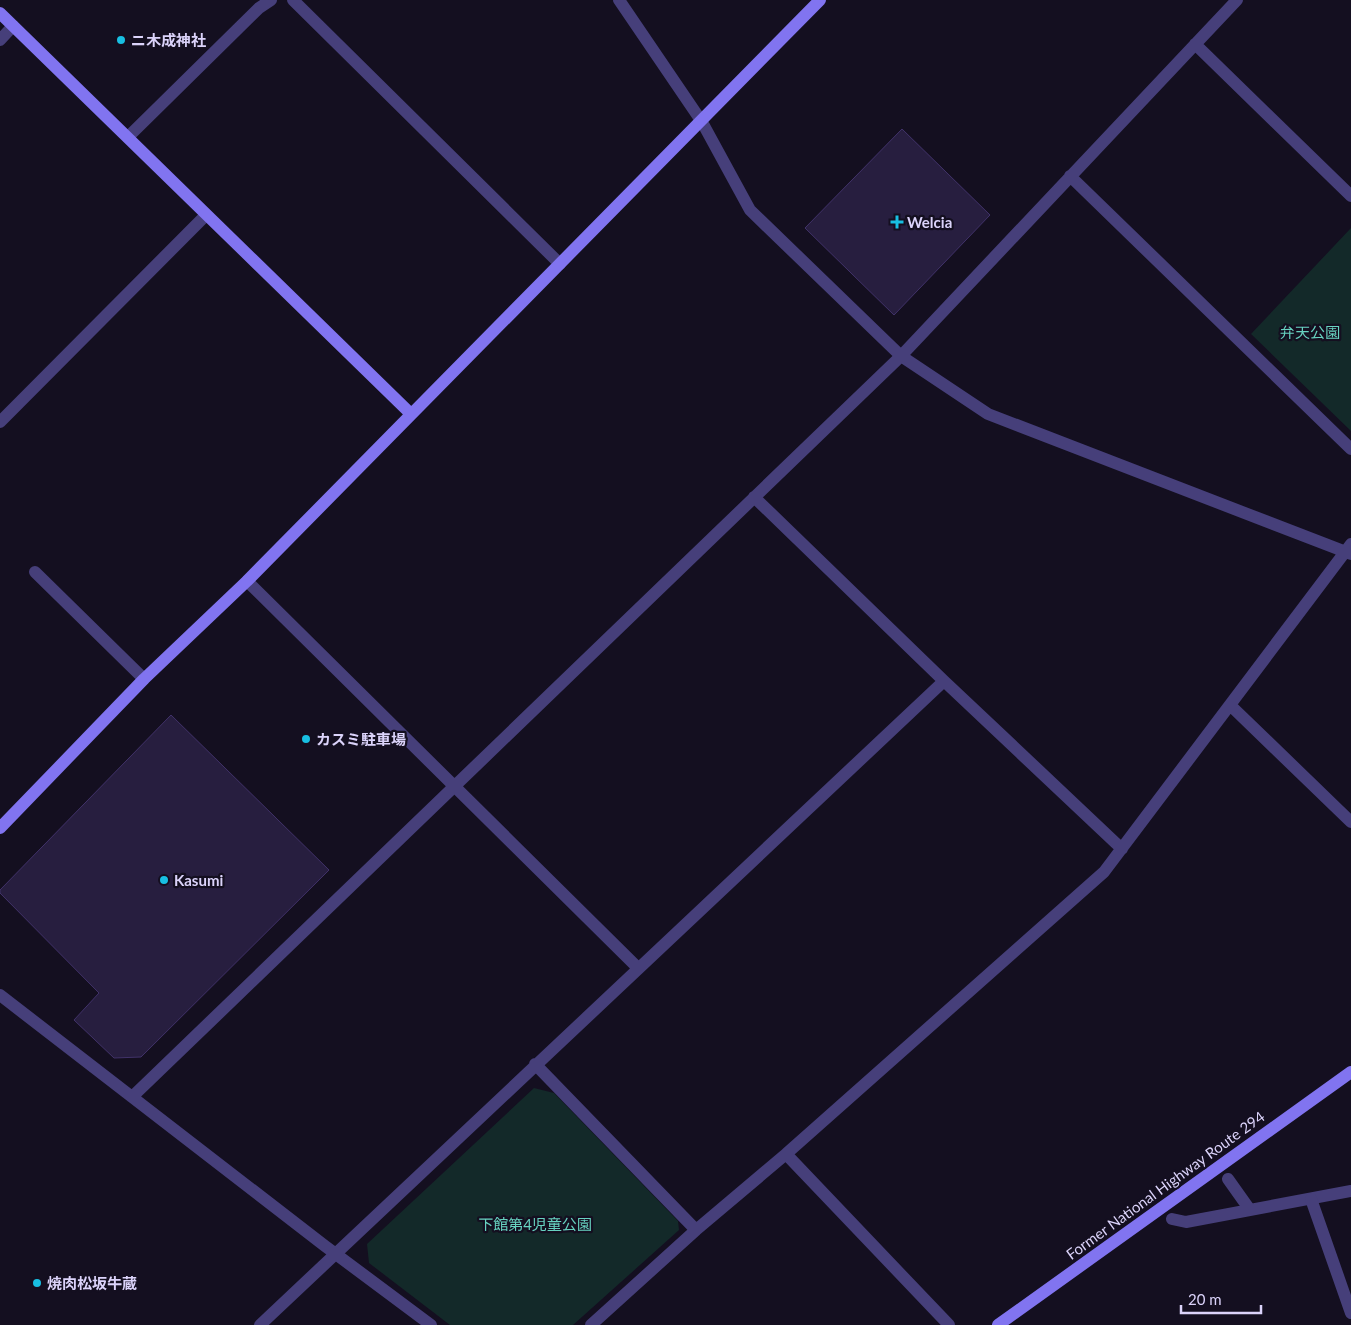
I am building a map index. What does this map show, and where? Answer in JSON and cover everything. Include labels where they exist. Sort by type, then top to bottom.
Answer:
[{"type":"street","points":[[128,137],[259,8],[271,0]]},
{"type":"street","points":[[293,0],[560,264]]},
{"type":"street","points":[[591,1325],[696,1230],[786,1154],[1104,872],[1349,550],[988,414],[900,356],[750,210],[702,122],[619,0]]},
{"type":"street","points":[[0,828],[144,679],[247,581],[702,122],[820,0]]},
{"type":"street","points":[[132,1097],[900,356],[1237,0]]},
{"type":"street","points":[[0,13],[411,414]]},
{"type":"street","points":[[0,40],[13,26]]},
{"type":"street","points":[[1195,44],[1351,196]]},
{"type":"street","points":[[1070,176],[1351,449]]},
{"type":"street","points":[[0,422],[206,215]]},
{"type":"street","points":[[754,497],[944,681],[1122,849]]},
{"type":"street","points":[[35,572],[144,679]]},
{"type":"street","points":[[247,581],[638,968]]},
{"type":"street","points":[[260,1325],[535,1064],[944,681]]},
{"type":"street","points":[[1230,706],[1351,822]]},
{"type":"street","points":[[0,995],[431,1325]]},
{"type":"street","points":[[535,1064],[696,1230]]},
{"type":"street","name":"Former National Highway Route 294","points":[[998,1325],[1351,1072]]},
{"type":"street","points":[[786,1154],[950,1325]]},
{"type":"street","points":[[1228,1179],[1250,1210]]},
{"type":"street","points":[[1172,1219],[1186,1222],[1351,1192]]},
{"type":"street","points":[[1312,1199],[1351,1313]]},
{"type":"green space","name":"弁天公園","points":[[1351,228],[1351,431],[1251,334]]},
{"type":"green space","name":"下館第4児童公園","points":[[534,1088],[554,1093],[678,1221],[679,1230],[573,1325],[450,1325],[369,1263],[367,1244]]},
{"type":"building","name":"Welcia","points":[[902,129],[990,215],[894,315],[805,228]]},
{"type":"building","name":"Kasumi","points":[[171,715],[329,870],[141,1057],[114,1058],[74,1020],[99,993],[0,893],[0,890]]},
{"type":"place","name":"ニ木成神社","points":[[121,40]]},
{"type":"place","name":"Welcia","points":[[897,222]]},
{"type":"place","name":"カスミ駐車場","points":[[306,739]]},
{"type":"place","name":"Kasumi","points":[[164,880]]},
{"type":"place","name":"焼肉松坂牛蔵","points":[[37,1283]]}]
